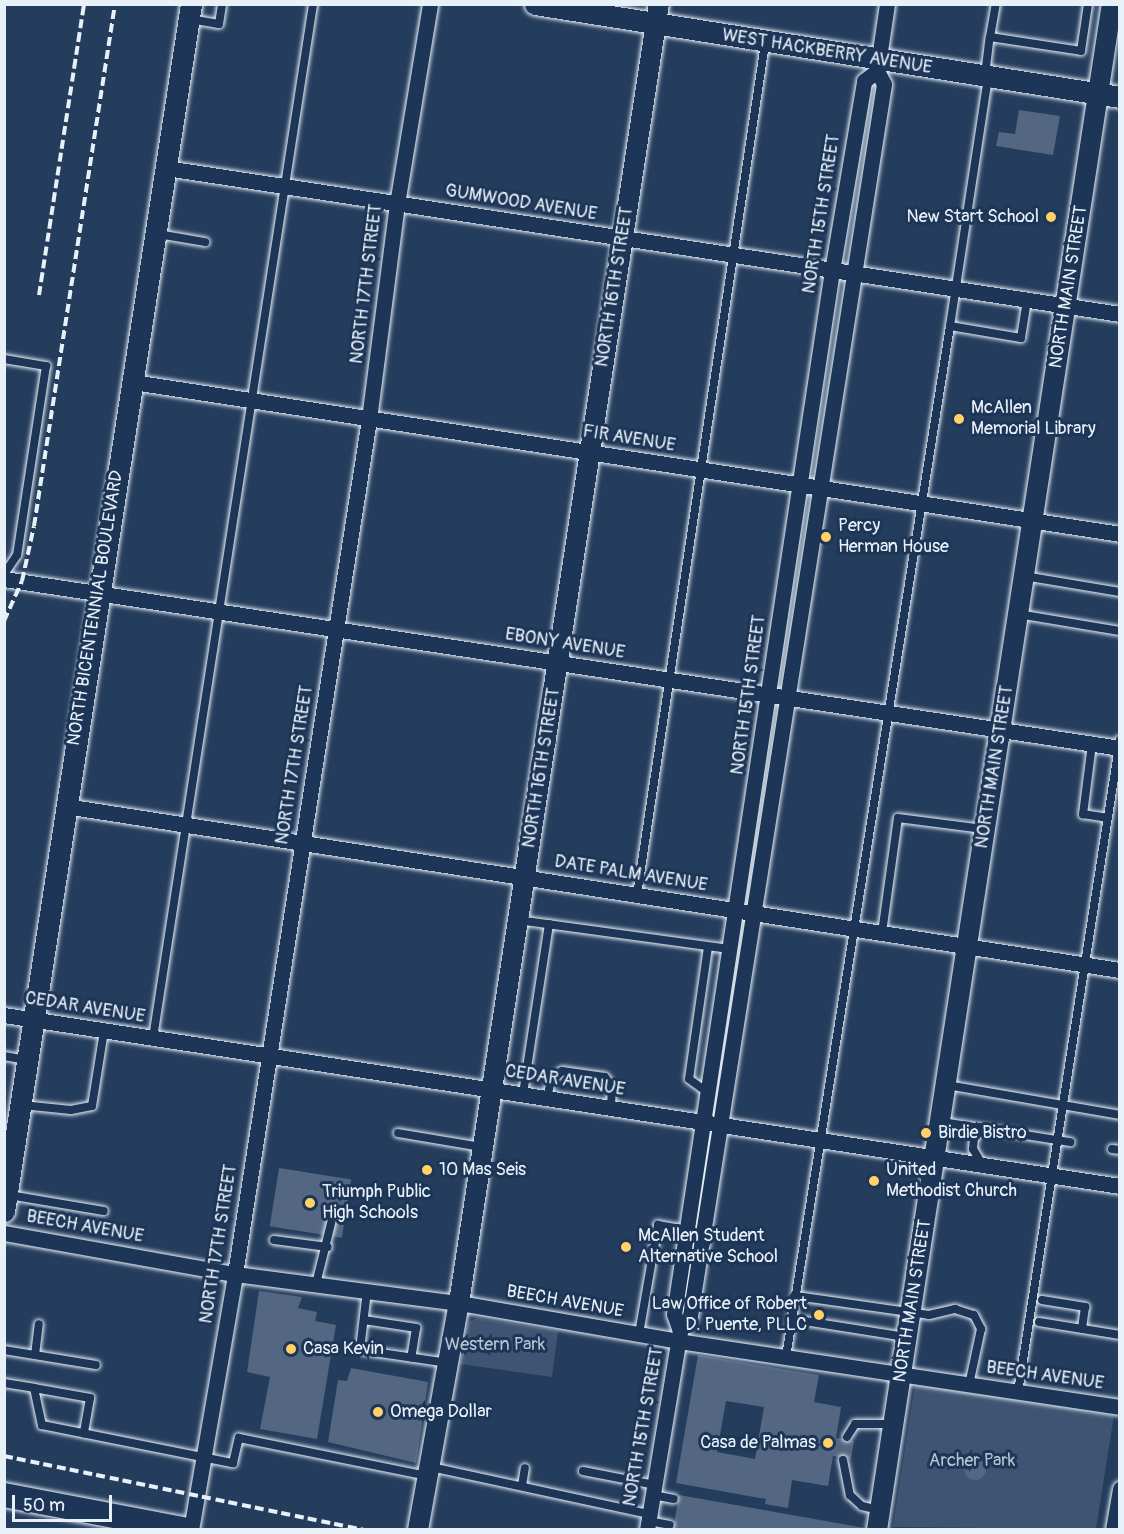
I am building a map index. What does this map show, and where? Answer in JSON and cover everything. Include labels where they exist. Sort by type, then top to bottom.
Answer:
[{"type":"main road","name":"WEST HACKBERRY AVENUE","points":[[535,4],[657,15],[766,42],[878,65],[987,77],[1119,97]]},
{"type":"main road","name":"NORTH BICENTENNIAL BOULEVARD","points":[[6,1203],[30,1060],[65,806],[98,592],[190,12]]},
{"type":"main road","points":[[4,1496],[189,1530]]},
{"type":"street","name":"NORTH 17TH STREET","points":[[189,1530],[235,1274],[369,419],[397,204],[430,4]]},
{"type":"street","name":"NORTH 15TH STREET","points":[[648,1522],[679,1336],[690,1316],[818,488],[884,84],[878,65],[888,4]]},
{"type":"street","name":"NORTH MAIN STREET","points":[[879,1520],[1112,4]]},
{"type":"street","name":"NORTH 16TH STREET","points":[[418,1530],[459,1303],[657,15]]},
{"type":"street","name":"NORTH 15TH STREET","points":[[679,1336],[674,1314],[832,271],[864,81],[878,65]]},
{"type":"street","name":"GUMWOOD AVENUE","points":[[166,168],[1119,314]]},
{"type":"street","name":"FIR AVENUE","points":[[133,382],[1119,534]]},
{"type":"street","name":"EBONY AVENUE","points":[[4,579],[769,696],[1092,744],[1119,745]]},
{"type":"street","name":"DATE PALM AVENUE","points":[[65,806],[1119,970]]},
{"type":"street","name":"CEDAR AVENUE","points":[[4,1015],[1119,1186]]},
{"type":"street","name":"BEECH AVENUE","points":[[4,1233],[235,1274],[459,1303],[639,1334],[679,1336],[786,1358],[1119,1407]]},
{"type":"street","points":[[1113,1530],[1119,1489]]},
{"type":"lane","points":[[190,12],[219,24],[222,4]]},
{"type":"lane","points":[[153,1038],[254,401],[313,4]]},
{"type":"lane","points":[[786,1358],[886,713],[924,504],[996,4]]},
{"type":"lane","points":[[990,37],[1081,51],[1088,4]]},
{"type":"lane","points":[[637,895],[698,469],[766,42]]},
{"type":"lane","points":[[156,233],[205,242]]},
{"type":"lane","points":[[950,326],[1021,338],[1027,300]]},
{"type":"lane","points":[[4,359],[46,366],[17,555],[4,574]]},
{"type":"lane","points":[[1024,576],[1119,592]]},
{"type":"lane","points":[[1018,614],[1119,631]]},
{"type":"lane","points":[[1092,744],[1083,814],[1107,818]]},
{"type":"lane","points":[[1018,1392],[1119,745]]},
{"type":"lane","points":[[882,933],[898,818],[985,830]]},
{"type":"lane","points":[[518,920],[731,949]]},
{"type":"lane","points":[[523,1094],[549,924]]},
{"type":"lane","points":[[708,947],[689,1078],[708,1093]]},
{"type":"lane","points":[[22,1105],[71,1110],[92,1106],[104,1030]]},
{"type":"lane","points":[[4,1056],[30,1060]]},
{"type":"lane","points":[[547,1098],[551,1081],[562,1071],[605,1077],[612,1087],[611,1108]]},
{"type":"lane","points":[[947,1085],[1119,1115]]},
{"type":"lane","points":[[940,1122],[1070,1142]]},
{"type":"lane","points":[[983,1128],[974,1138],[973,1149],[983,1165]]},
{"type":"lane","points":[[398,1133],[482,1147]]},
{"type":"lane","points":[[6,1203],[104,1211]]},
{"type":"lane","points":[[315,1284],[321,1254],[328,1247],[334,1212]]},
{"type":"lane","points":[[639,1334],[658,1225],[687,1230]]},
{"type":"lane","points":[[274,1239],[328,1247]]},
{"type":"lane","points":[[368,1291],[360,1350],[448,1364]]},
{"type":"lane","points":[[796,1296],[929,1315],[955,1309],[974,1315],[981,1329],[969,1385]]},
{"type":"lane","points":[[1042,1300],[1085,1307],[1082,1329]]},
{"type":"lane","points":[[792,1319],[907,1337]]},
{"type":"lane","points":[[364,1320],[416,1328],[411,1358]]},
{"type":"lane","points":[[1039,1322],[1119,1335]]},
{"type":"lane","points":[[34,1354],[39,1324]]},
{"type":"lane","points":[[4,1350],[96,1365]]},
{"type":"lane","points":[[4,1383],[90,1398],[84,1433]]},
{"type":"lane","points":[[34,1388],[42,1425],[233,1463],[239,1437],[399,1472],[429,1472],[522,1486],[648,1522],[670,1525]]},
{"type":"lane","points":[[847,1437],[855,1424],[894,1425]]},
{"type":"lane","points":[[843,1460],[850,1495],[879,1520]]},
{"type":"lane","points":[[522,1486],[525,1468]]},
{"type":"lane","points":[[583,1471],[654,1490],[674,1499]]},
{"type":"green space","name":"Western Park","points":[[477,1318],[558,1331],[552,1377],[460,1364],[468,1322]]},
{"type":"green space","name":"Archer Park","points":[[915,1385],[1114,1415],[1096,1529],[893,1527]]},
{"type":"building","points":[[1019,110],[1060,116],[1053,155],[996,146],[999,132],[1015,134]]},
{"type":"building","name":"Triumph Public High Schools","points":[[279,1168],[351,1179],[342,1238],[270,1226]]},
{"type":"building","name":"Casa Kevin","points":[[259,1291],[302,1297],[298,1308],[317,1312],[315,1321],[336,1325],[317,1439],[260,1429],[270,1377],[247,1372]]},
{"type":"building","points":[[698,1355],[819,1375],[814,1402],[841,1407],[836,1438],[854,1441],[851,1459],[833,1456],[828,1486],[792,1480],[788,1508],[765,1504],[766,1499],[676,1483]],"holes":[[[726,1401],[764,1407],[755,1459],[717,1452]]]},
{"type":"building","name":"Omega Dollar","points":[[351,1368],[428,1382],[416,1463],[328,1442],[338,1380],[347,1381]]},
{"type":"building","points":[[971,1458],[979,1458],[986,1465],[986,1473],[979,1480],[971,1480],[964,1473],[964,1465]]},
{"type":"building","points":[[679,1495],[865,1528],[865,1530],[673,1530]]},
{"type":"railway","points":[[39,295],[84,4]]},
{"type":"railway","points":[[4,621],[22,581],[34,526],[115,4]]},
{"type":"railway","points":[[4,1456],[366,1530]]},
{"type":"place","name":"New Start School","points":[[1051,217]]},
{"type":"place","name":"McAllen Memorial Library","points":[[959,419]]},
{"type":"place","name":"Percy Herman House","points":[[826,537]]},
{"type":"place","name":"Birdie Bistro","points":[[926,1133]]},
{"type":"place","name":"10 Mas Seis","points":[[427,1170]]},
{"type":"place","name":"United Methodist Church","points":[[874,1181]]},
{"type":"place","name":"Triumph Public High Schools","points":[[310,1203]]},
{"type":"place","name":"McAllen Student Alternative School","points":[[626,1247]]},
{"type":"place","name":"Law Office of Robert D. Puente, PLLC","points":[[819,1315]]},
{"type":"place","name":"Casa Kevin","points":[[291,1349]]},
{"type":"place","name":"Omega Dollar","points":[[378,1412]]},
{"type":"place","name":"Casa de Palmas","points":[[828,1443]]}]
